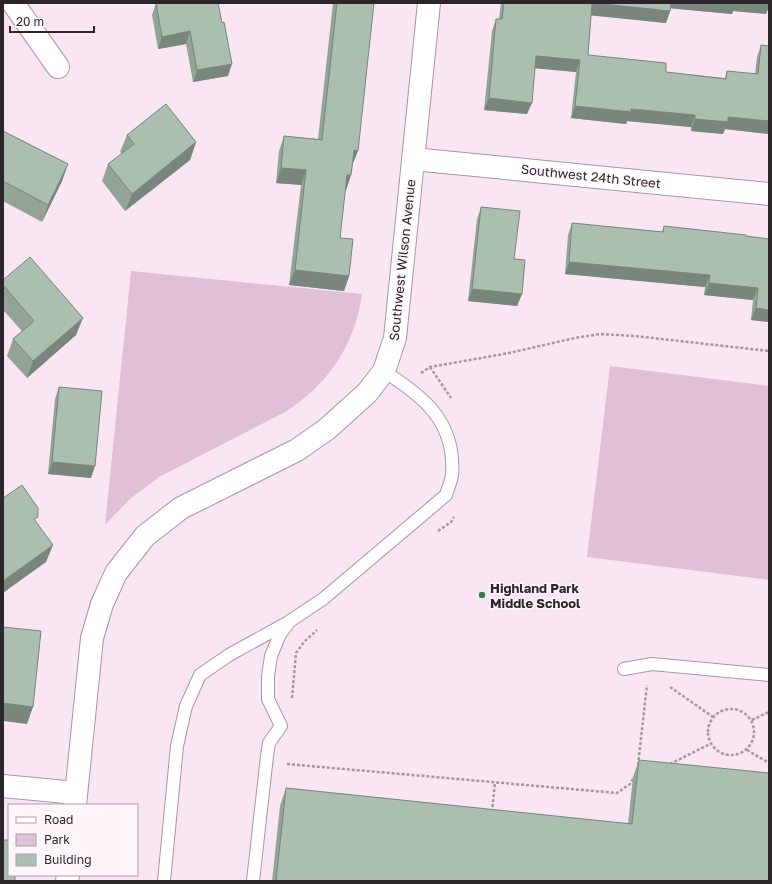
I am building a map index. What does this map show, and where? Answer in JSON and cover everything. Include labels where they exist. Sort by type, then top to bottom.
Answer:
[{"type":"street","points":[[13,3],[58,67]]},
{"type":"street","name":"Southwest Wilson Avenue","points":[[76,799],[92,638],[102,604],[116,573],[145,536],[181,508],[297,450],[327,429],[367,393],[384,371],[395,338],[429,3]]},
{"type":"street","name":"Southwest 24th Street","points":[[413,159],[769,194]]},
{"type":"street","points":[[3,786],[76,799]]},
{"type":"lane","points":[[164,881],[177,746],[186,706],[200,675],[228,655],[290,621],[323,599],[446,495],[453,473],[451,449],[445,429],[433,410],[402,383],[384,371]]},
{"type":"lane","points":[[252,881],[269,743],[281,726],[268,700],[268,676],[271,656],[280,634],[290,621]]},
{"type":"lane","points":[[624,670],[652,664],[769,676]]},
{"type":"path","points":[[402,383],[430,367],[509,353],[600,334],[635,336],[769,351]]},
{"type":"path","points":[[430,367],[454,403]]},
{"type":"path","points":[[432,536],[451,522],[458,512]]},
{"type":"path","points":[[291,699],[296,653],[304,642],[321,626]]},
{"type":"path","points":[[669,686],[713,717]]},
{"type":"path","points":[[637,772],[646,691],[650,688]]},
{"type":"path","points":[[733,708],[744,712],[752,720],[755,730],[753,741],[747,750],[738,755],[727,756],[717,751],[710,744],[708,734],[709,725],[713,717],[722,710],[733,708]]},
{"type":"path","points":[[752,720],[769,712]]},
{"type":"path","points":[[663,768],[710,744]]},
{"type":"path","points":[[747,750],[769,763]]},
{"type":"path","points":[[286,757],[286,764],[617,793],[630,784],[635,775],[639,776]]},
{"type":"path","points":[[492,812],[495,782]]},
{"type":"green space","points":[[131,271],[362,294],[353,330],[346,347],[337,362],[314,389],[285,412],[159,477],[130,499],[105,525]]},
{"type":"green space","points":[[610,366],[769,386],[769,580],[587,557]]},
{"type":"building","points":[[156,3],[218,3],[222,23],[224,22],[232,64],[197,70],[190,31],[162,37]]},
{"type":"building","points":[[337,3],[374,3],[358,151],[354,150],[351,175],[347,175],[340,238],[353,239],[349,276],[295,270],[306,170],[281,168],[284,136],[322,140]]},
{"type":"building","points":[[504,3],[592,3],[588,55],[666,63],[666,72],[726,79],[727,71],[758,74],[761,45],[769,46],[769,121],[728,117],[728,122],[695,119],[695,115],[631,109],[631,112],[575,106],[580,60],[536,56],[532,103],[489,98],[496,19],[502,19]]},
{"type":"building","points":[[592,3],[671,3],[670,11]]},
{"type":"building","points":[[166,104],[196,142],[132,194],[108,164],[134,144],[127,135]]},
{"type":"building","points":[[3,131],[68,164],[48,205],[3,181]]},
{"type":"building","points":[[481,207],[520,211],[514,259],[525,260],[522,294],[472,289]]},
{"type":"building","points":[[572,223],[663,232],[664,226],[769,239],[769,310],[756,308],[758,288],[709,283],[710,275],[569,262]]},
{"type":"building","points":[[30,257],[83,318],[33,361],[13,339],[34,321],[3,285],[3,280]]},
{"type":"building","points":[[59,387],[102,391],[95,466],[52,462]]},
{"type":"building","points":[[22,485],[38,508],[38,517],[34,519],[53,545],[3,581],[3,498]]},
{"type":"building","points":[[3,627],[41,631],[33,707],[3,703]]},
{"type":"building","points":[[639,760],[769,773],[769,881],[276,881],[286,788],[632,824]]},
{"type":"building","points":[[3,840],[8,840],[8,876],[15,876],[15,881],[3,881]]},
{"type":"place","name":"Highland Park Middle School","points":[[482,595]]}]
